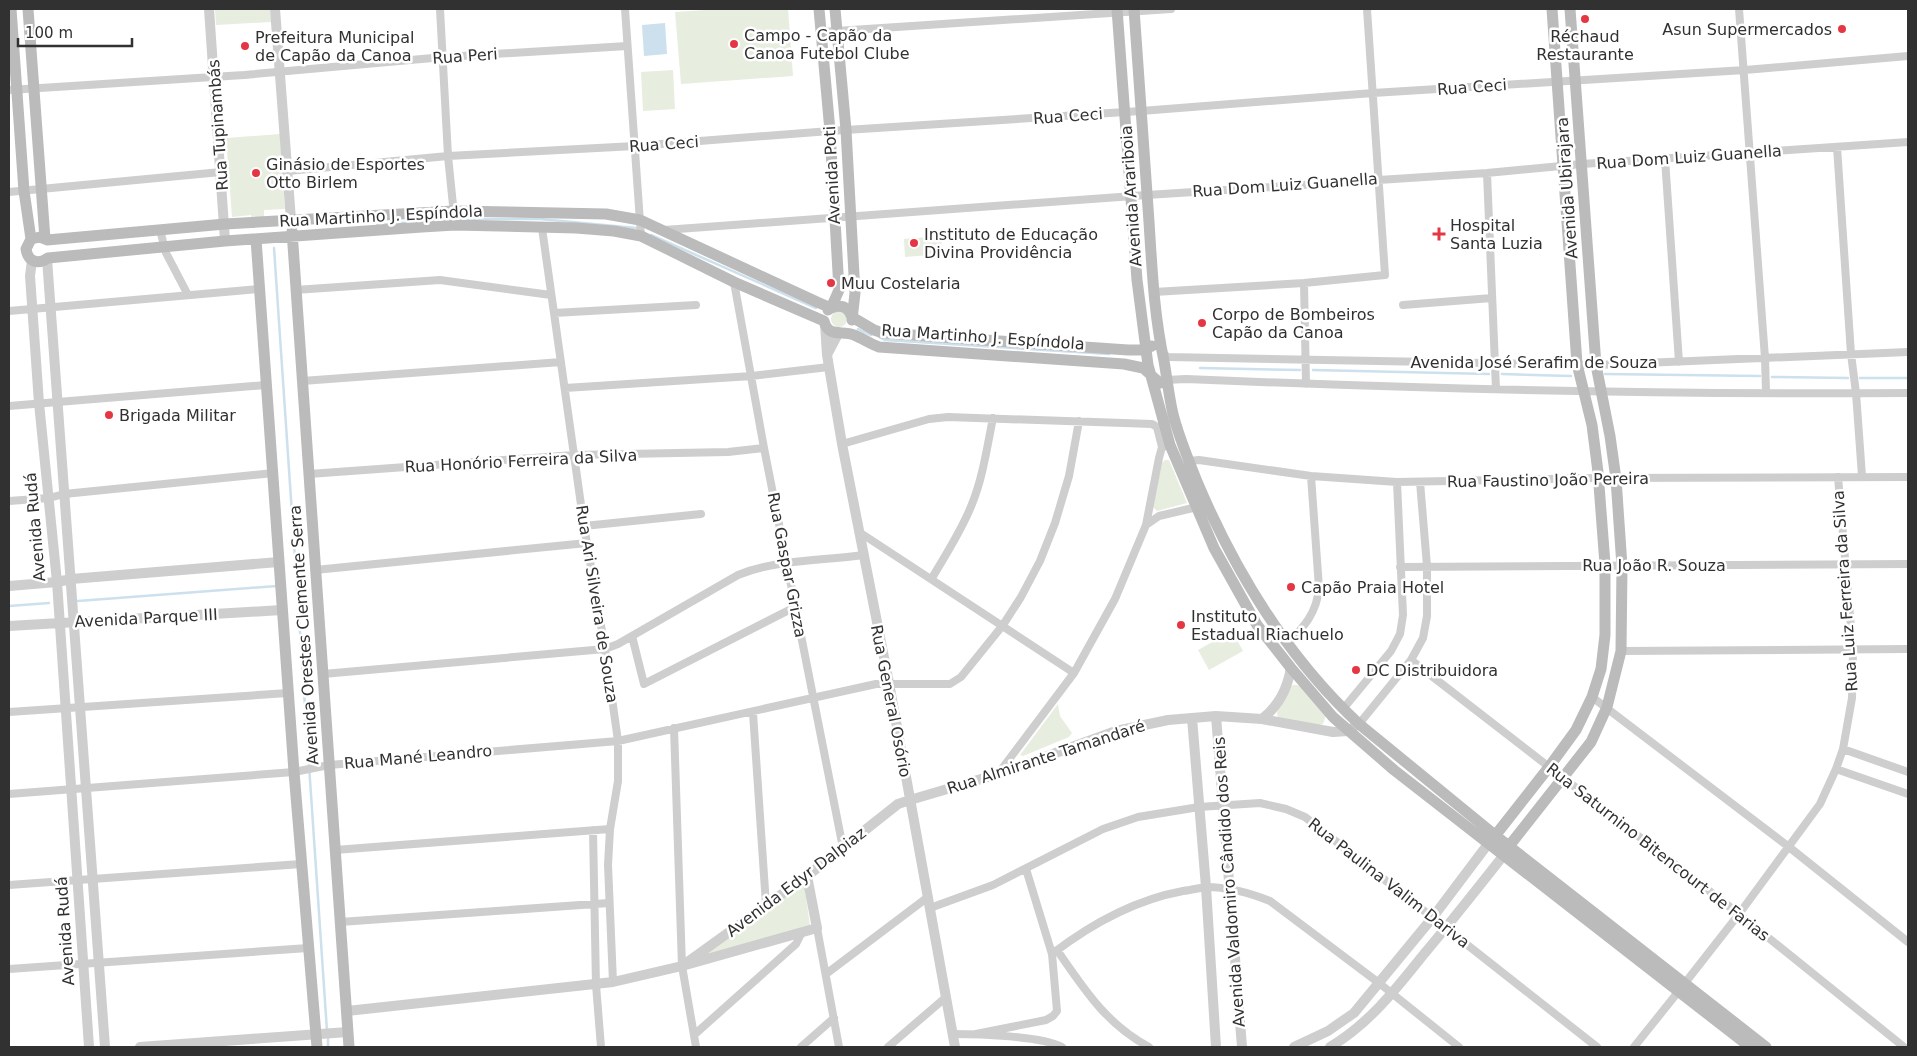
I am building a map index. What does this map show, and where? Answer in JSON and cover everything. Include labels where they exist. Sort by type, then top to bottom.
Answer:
[{"type":"main road","name":"Avenida Rudá","points":[[11,9],[13,90],[31,239],[26,248],[32,260]]},
{"type":"main road","name":"Avenida Rudá","points":[[28,9],[46,239],[51,247],[48,258]]},
{"type":"main road","name":"Avenida Poti","points":[[819,9],[830,131],[839,290],[825,316],[825,322]]},
{"type":"main road","name":"Avenida Poti","points":[[835,9],[846,130],[855,293],[852,325],[847,331],[840,334]]},
{"type":"main road","name":"Avenida Ubirajara","points":[[1492,840],[1576,730],[1592,697],[1601,669],[1606,635],[1605,564],[1598,478],[1592,425],[1577,364],[1552,9]]},
{"type":"main road","name":"Avenida Ubirajara","points":[[1503,856],[1591,742],[1607,708],[1622,651],[1622,566],[1616,478],[1596,365],[1570,9]]},
{"type":"main road","name":"Avenida Arariboia","points":[[1134,10],[1154,292],[1161,352],[1173,415],[1206,503],[1265,612],[1287,643],[1343,709],[1492,840]]},
{"type":"main road","name":"Avenida Arariboia","points":[[1117,11],[1137,280],[1146,348],[1166,446],[1197,507],[1214,548],[1244,603],[1291,668],[1320,702],[1348,730],[1394,770],[1492,840]]},
{"type":"main road","points":[[1122,72],[1138,72]]},
{"type":"main road","points":[[1129,172],[1145,171]]},
{"type":"main road","name":"Rua Martinho J. Espíndola","points":[[31,239],[225,224],[454,211],[606,214],[640,220],[831,308],[844,307],[852,317],[883,333],[1128,350],[1154,347],[1161,352]]},
{"type":"main road","name":"Avenida Orestes Clemente Serra","points":[[291,220],[347,1011],[343,1032],[349,1047]]},
{"type":"main road","name":"Rua Martinho J. Espíndola","points":[[32,260],[38,262],[48,258],[225,241],[455,226],[576,228],[614,231],[641,236],[734,282],[825,322],[832,333],[854,335],[879,347],[1124,364],[1143,368],[1160,383],[1166,380]]},
{"type":"main road","name":"Avenida Orestes Clemente Serra","points":[[256,239],[274,473],[288,694],[299,771],[301,864],[308,948],[319,1034],[316,1047]]},
{"type":"main road","points":[[1135,253],[1151,252]]},
{"type":"main road","points":[[1137,280],[1153,279]]},
{"type":"main road","points":[[1492,840],[1509,846],[1681,987],[1750,1047]]},
{"type":"main road","points":[[1492,840],[1503,856],[1766,1047]]},
{"type":"street","name":"Rua Tupinambás","points":[[209,9],[225,241]]},
{"type":"street","points":[[274,9],[291,220]]},
{"type":"street","points":[[440,9],[448,156],[455,226]]},
{"type":"street","points":[[625,9],[641,236]]},
{"type":"street","points":[[821,32],[1117,11],[1171,9]]},
{"type":"street","points":[[1154,292],[1304,284],[1385,276],[1367,9]]},
{"type":"street","points":[[1739,9],[1766,392]]},
{"type":"street","name":"Rua Peri","points":[[13,90],[214,78],[444,57],[628,46]]},
{"type":"street","name":"Rua Ceci","points":[[288,171],[448,156],[635,146],[1373,93],[1744,70],[1908,56]]},
{"type":"street","name":"Rua Dom Luiz Guanella","points":[[662,230],[1908,142]]},
{"type":"street","name":"Rua Luiz Ferreira da Silva","points":[[1837,147],[1851,354],[1862,476]]},
{"type":"street","points":[[1665,159],[1679,362]]},
{"type":"street","points":[[9,192],[221,172]]},
{"type":"street","points":[[1487,173],[1496,389]]},
{"type":"street","name":"Rua Ari Silveira de Souza","points":[[542,228],[584,526],[605,649],[618,742],[618,781],[610,829],[608,865],[613,982]]},
{"type":"street","points":[[160,230],[164,247],[188,295]]},
{"type":"street","name":"Avenida Rudá","points":[[48,258],[105,1047]]},
{"type":"street","name":"Avenida Rudá","points":[[32,260],[30,276],[39,403],[57,582],[58,623],[66,709],[89,1047]]},
{"type":"street","points":[[295,290],[440,280],[551,294]]},
{"type":"street","name":"Rua Gaspar Grizza","points":[[734,282],[764,448],[843,848]]},
{"type":"street","points":[[1304,284],[1306,384]]},
{"type":"street","points":[[9,311],[259,289]]},
{"type":"street","points":[[1403,305],[1492,298]]},
{"type":"street","points":[[554,313],[696,305]]},
{"type":"street","name":"Rua General Osório","points":[[825,322],[827,355],[842,444],[889,683],[955,1047]]},
{"type":"street","points":[[827,355],[840,334]]},
{"type":"street","name":"Avenida José Serafim de Souza","points":[[1161,352],[1168,357],[1596,365],[1908,352]]},
{"type":"street","points":[[302,381],[561,362]]},
{"type":"street","points":[[565,388],[752,376],[829,367]]},
{"type":"street","name":"Avenida José Serafim de Souza","points":[[1166,380],[1186,378],[1306,384],[1600,391],[1908,393]]},
{"type":"street","points":[[9,406],[266,385]]},
{"type":"street","points":[[842,444],[929,419],[948,417],[1152,424],[1156,427],[1166,446],[1158,458],[1146,525],[1115,599],[1074,673],[998,774]]},
{"type":"street","points":[[932,578],[972,504],[982,471],[993,418]]},
{"type":"street","name":"Rua Mané Leandro","points":[[9,794],[299,771],[329,764],[618,742],[876,684],[950,684],[961,677],[1003,625],[1021,597],[1040,561],[1055,523],[1069,476],[1079,421]]},
{"type":"street","name":"Rua Honório Ferreira da Silva","points":[[309,474],[574,455],[718,453],[764,448]]},
{"type":"street","name":"Rua Faustino João Pereira","points":[[1189,461],[1199,460],[1311,476],[1397,482],[1598,478],[1908,477]]},
{"type":"street","points":[[9,501],[274,473]]},
{"type":"street","points":[[1287,643],[1300,632],[1312,615],[1318,598],[1319,588],[1311,476]]},
{"type":"street","name":"Rua Luiz Ferreira da Silva","points":[[1634,1047],[1739,914],[1820,804],[1836,769],[1843,749],[1852,698],[1853,650],[1838,477]]},
{"type":"street","points":[[1343,709],[1391,651],[1400,634],[1403,615],[1397,482]]},
{"type":"street","points":[[1359,724],[1411,660],[1423,638],[1427,616],[1427,566],[1420,482]]},
{"type":"street","points":[[1146,525],[1159,516],[1197,507]]},
{"type":"street","points":[[584,526],[701,514]]},
{"type":"street","points":[[859,532],[932,578],[1074,673]]},
{"type":"street","points":[[315,570],[588,544]]},
{"type":"street","points":[[323,674],[605,649],[632,636],[738,575],[787,562],[864,555]]},
{"type":"street","points":[[9,586],[70,579],[279,562]]},
{"type":"street","name":"Rua João R. Souza","points":[[1400,566],[1908,564]]},
{"type":"street","points":[[632,636],[644,684],[795,607]]},
{"type":"street","name":"Avenida Parque III","points":[[9,626],[282,610]]},
{"type":"street","points":[[1622,651],[1908,649]]},
{"type":"street","name":"Rua Saturnino Bitencourt de Farias","points":[[1411,660],[1739,914],[1904,1047]]},
{"type":"street","points":[[1262,719],[1274,709],[1283,696],[1288,684],[1291,668]]},
{"type":"street","points":[[9,712],[171,700],[288,694]]},
{"type":"street","points":[[1592,697],[1789,846],[1908,942]]},
{"type":"street","points":[[753,713],[766,905]]},
{"type":"street","name":"Rua Almirante Tamandaré","points":[[910,800],[998,774],[1116,731],[1168,720],[1216,716],[1262,719],[1333,732],[1348,730],[1359,724]]},
{"type":"street","name":"Avenida Valdomiro Cândido dos Reis","points":[[1216,716],[1228,889],[1242,1047]]},
{"type":"street","name":"Avenida Valdomiro Cândido dos Reis","points":[[1192,718],[1206,888],[1216,1047]]},
{"type":"street","points":[[674,728],[682,966],[696,1047]]},
{"type":"street","points":[[1843,749],[1908,772]]},
{"type":"street","points":[[1836,769],[1908,794]]},
{"type":"street","name":"Avenida Edyr Dalpiaz","points":[[682,966],[807,876],[898,804],[910,800]]},
{"type":"street","name":"Rua Paulina Valim Dariva","points":[[826,974],[929,902],[993,886],[1103,829],[1138,817],[1170,810],[1222,804],[1260,804],[1286,809],[1305,817],[1597,1047]]},
{"type":"street","points":[[335,850],[610,829]]},
{"type":"street","points":[[593,830],[596,985],[601,1047]]},
{"type":"street","points":[[1294,1047],[1319,1036],[1354,1013],[1433,918],[1492,840]]},
{"type":"street","points":[[1330,1047],[1345,1039],[1367,1021],[1392,994],[1503,856]]},
{"type":"street","points":[[9,885],[301,864]]},
{"type":"street","points":[[976,1034],[1046,1020],[1057,1011],[1054,952],[1026,870]]},
{"type":"street","points":[[807,876],[840,1047]]},
{"type":"street","points":[[1054,952],[1118,911],[1133,904],[1157,897],[1206,888],[1228,889],[1254,895],[1270,901],[1379,983],[1459,1047]]},
{"type":"street","points":[[340,922],[609,903]]},
{"type":"street","points":[[347,1011],[613,982],[682,966],[817,928]]},
{"type":"street","points":[[694,1035],[796,944],[802,932]]},
{"type":"street","points":[[9,969],[308,948]]},
{"type":"street","points":[[1054,952],[1102,1012],[1120,1029],[1149,1047]]},
{"type":"street","points":[[888,1047],[945,998]]},
{"type":"street","points":[[801,1047],[834,1018]]},
{"type":"street","points":[[140,1047],[343,1032]]},
{"type":"street","points":[[953,1034],[976,1034],[1048,1041],[1062,1047]]},
{"type":"street","points":[[1319,1036],[1325,1047]]},
{"type":"shaded area","points":[[215,9],[270,9],[271,22],[216,25]]},
{"type":"shaded area","name":"Campo - Capão da Canoa Futebol Clube","points":[[722,9],[788,9],[793,76],[681,84],[675,12]]},
{"type":"shaded area","points":[[673,70],[675,109],[643,111],[641,72]]},
{"type":"shaded area","name":"Ginásio de Esportes Otto Birlem","points":[[280,134],[285,209],[264,210],[264,218],[252,219],[251,215],[232,217],[226,138]]},
{"type":"shaded area","points":[[941,236],[942,254],[905,257],[904,239]]},
{"type":"shaded area","points":[[836,311],[842,311],[847,316],[845,325],[836,327],[831,322],[831,316]]},
{"type":"shaded area","points":[[1165,460],[1169,460],[1187,503],[1157,511],[1153,507],[1162,463]]},
{"type":"shaded area","points":[[1232,631],[1243,651],[1209,670],[1198,650]]},
{"type":"shaded area","points":[[1293,685],[1301,687],[1326,715],[1323,724],[1319,725],[1278,718],[1277,712],[1290,687]]},
{"type":"shaded area","points":[[1058,704],[1060,716],[1072,733],[1069,737],[1023,756],[1020,755]]},
{"type":"shaded area","points":[[804,882],[810,926],[705,955]]},
{"type":"water","points":[[665,23],[667,54],[644,56],[642,25]]},
{"type":"waterway","points":[[377,225],[450,219]]},
{"type":"waterway","points":[[461,219],[540,219],[636,228]]},
{"type":"waterway","points":[[651,235],[816,308]]},
{"type":"waterway","points":[[274,248],[327,1031]]},
{"type":"waterway","points":[[858,329],[871,335]]},
{"type":"waterway","points":[[879,337],[885,340],[1109,354]]},
{"type":"waterway","points":[[1200,368],[1300,370]]},
{"type":"waterway","points":[[1313,370],[1489,374]]},
{"type":"waterway","points":[[1502,374],[1571,376]]},
{"type":"waterway","points":[[1605,374],[1760,376]]},
{"type":"waterway","points":[[1772,377],[1848,378]]},
{"type":"waterway","points":[[1860,378],[1908,378]]},
{"type":"waterway","points":[[78,601],[277,586]]},
{"type":"waterway","points":[[9,606],[49,603]]},
{"type":"waterway","points":[[328,1036],[328,1047]]},
{"type":"place","name":"Réchaud Restaurante","points":[[1585,19]]},
{"type":"place","name":"Asun Supermercados","points":[[1842,29]]},
{"type":"place","name":"Campo - Capão da Canoa Futebol Clube","points":[[734,44]]},
{"type":"place","name":"Prefeitura Municipal de Capão da Canoa","points":[[245,46]]},
{"type":"place","name":"Ginásio de Esportes Otto Birlem","points":[[256,173]]},
{"type":"place","name":"Hospital Santa Luzia","points":[[1439,234]]},
{"type":"place","name":"Instituto de Educação Divina Providência","points":[[914,243]]},
{"type":"place","name":"Muu Costelaria","points":[[831,283]]},
{"type":"place","name":"Corpo de Bombeiros Capão da Canoa","points":[[1202,323]]},
{"type":"place","name":"Brigada Militar","points":[[109,415]]},
{"type":"place","name":"Capão Praia Hotel","points":[[1291,587]]},
{"type":"place","name":"Instituto Estadual Riachuelo","points":[[1181,625]]},
{"type":"place","name":"DC Distribuidora","points":[[1356,670]]}]
